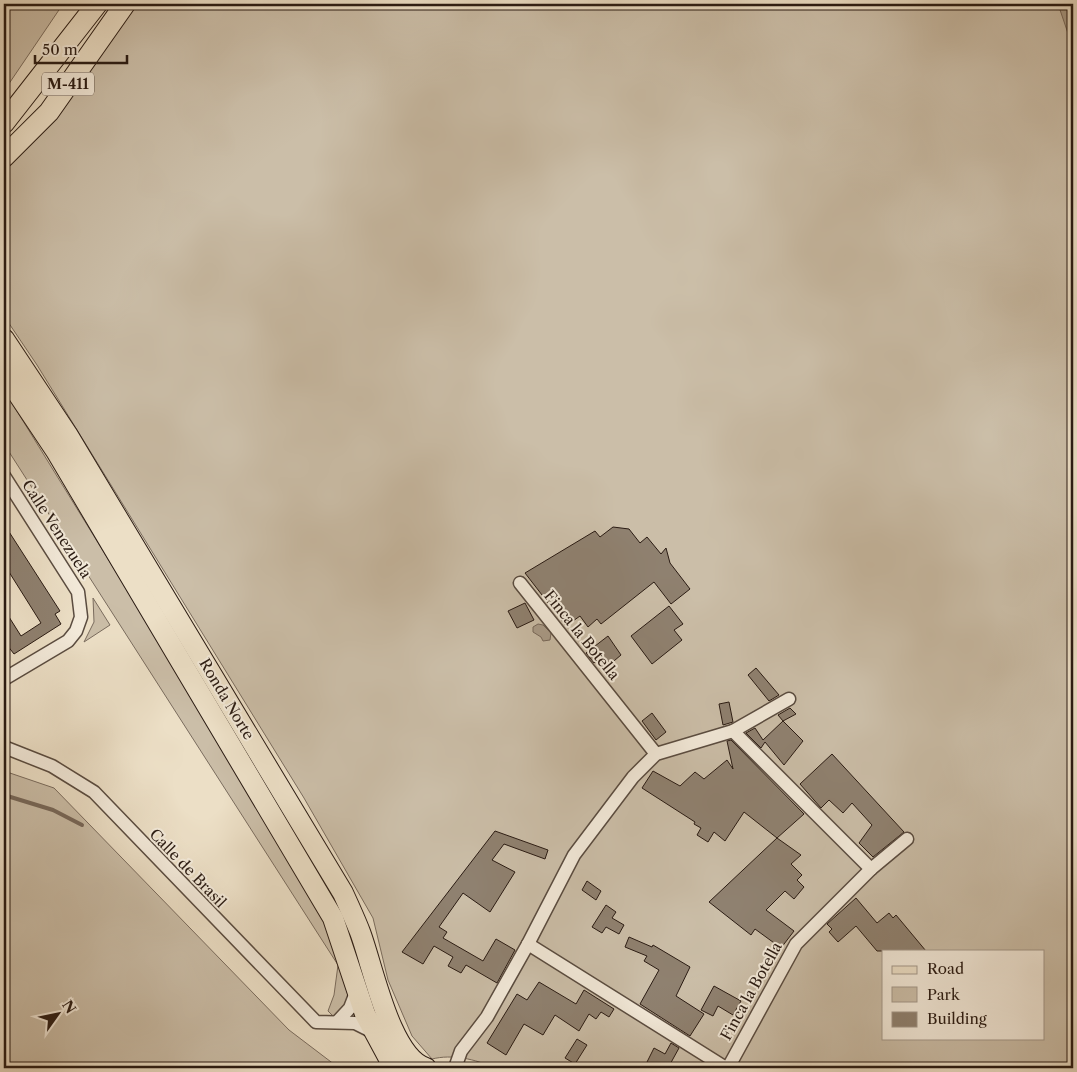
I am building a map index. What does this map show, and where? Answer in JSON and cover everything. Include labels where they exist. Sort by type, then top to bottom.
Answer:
[{"type":"main road","points":[[4,123],[97,4]]},
{"type":"main road","name":"M-411","points":[[4,157],[49,112],[125,4]]},
{"type":"main road","name":"Ronda Norte","points":[[4,339],[87,467],[343,893],[360,933],[384,1009],[406,1056],[419,1066],[426,1068]]},
{"type":"main road","name":"Ronda Norte","points":[[4,373],[56,451],[333,918],[365,1014],[394,1068]]},
{"type":"street","name":"Calle Venezuela","points":[[4,476],[78,592],[81,617],[76,631],[68,641],[4,679]]},
{"type":"street","name":"Finca la Botella","points":[[520,583],[656,754]]},
{"type":"street","points":[[455,1068],[461,1051],[487,1017],[528,944],[574,855],[633,777],[656,754],[733,731],[788,699]]},
{"type":"street","points":[[733,731],[871,868]]},
{"type":"street","name":"Calle de Brasil","points":[[4,747],[52,766],[94,792],[316,1022],[355,1023],[375,1032]]},
{"type":"street","name":"Finca la Botella","points":[[528,944],[727,1068],[796,944],[871,868],[906,839]]},
{"type":"street","points":[[337,1022],[350,1008],[357,990]]},
{"type":"green space","points":[[4,4],[63,4],[4,91]]},
{"type":"green space","points":[[135,4],[1073,4],[1073,1068],[494,1068],[464,1058],[432,1059],[412,1036],[388,980],[373,918],[304,798],[37,365],[4,316],[4,171],[67,102]]},
{"type":"green space","points":[[4,390],[140,611],[326,923],[348,995],[343,1007],[333,1016],[328,1011],[334,995],[338,965],[4,444]]},
{"type":"green space","points":[[93,598],[110,625],[84,642],[94,622]]},
{"type":"green space","points":[[4,771],[54,788],[289,1030],[339,1068],[4,1068]]},
{"type":"shaded area","points":[[1058,4],[1073,4],[1073,48]]},
{"type":"shaded area","points":[[538,624],[543,625],[551,633],[550,640],[543,641],[541,637],[533,632],[533,627]]},
{"type":"building","points":[[4,524],[60,611],[55,614],[61,624],[14,654],[7,645],[4,647],[4,609],[21,636],[41,623],[4,564]]},
{"type":"building","points":[[613,527],[629,529],[640,543],[647,537],[661,554],[666,548],[670,563],[690,589],[671,604],[654,582],[601,624],[597,619],[588,627],[580,616],[566,626],[525,573],[595,531],[600,537]]},
{"type":"building","points":[[525,603],[534,620],[517,628],[508,611]]},
{"type":"building","points":[[669,606],[683,624],[674,630],[682,640],[652,664],[631,636]]},
{"type":"building","points":[[608,636],[621,655],[608,666],[601,657],[594,663],[586,653]]},
{"type":"building","points":[[756,668],[779,695],[769,701],[748,675]]},
{"type":"building","points":[[729,702],[733,722],[723,725],[719,704]]},
{"type":"building","points":[[790,708],[796,714],[783,721],[778,715]]},
{"type":"building","points":[[652,713],[666,732],[656,740],[642,721]]},
{"type":"building","points":[[783,721],[803,741],[784,765],[765,742],[761,748],[746,733],[755,728],[763,740]]},
{"type":"building","points":[[731,740],[804,814],[777,838],[744,812],[725,841],[714,832],[708,842],[697,835],[701,828],[694,824],[695,822],[642,788],[653,771],[680,786],[695,772],[704,779],[727,760],[733,769],[727,741]]},
{"type":"building","points":[[832,754],[904,832],[873,857],[859,843],[872,825],[852,803],[843,813],[829,800],[821,808],[800,784]]},
{"type":"building","points":[[495,831],[548,850],[545,859],[504,844],[492,860],[515,872],[490,912],[463,893],[439,927],[447,932],[443,938],[483,961],[496,939],[515,950],[497,983],[466,965],[461,973],[448,966],[453,957],[434,946],[423,964],[402,952]]},
{"type":"building","points":[[777,838],[801,855],[791,864],[802,875],[797,880],[804,887],[794,899],[785,891],[766,910],[794,931],[781,948],[755,929],[751,935],[709,902]]},
{"type":"building","points":[[587,881],[601,891],[596,900],[582,890]]},
{"type":"building","points":[[856,898],[877,923],[889,913],[893,918],[896,915],[925,950],[877,951],[856,926],[838,942],[829,932],[832,929],[827,924]]},
{"type":"building","points":[[606,905],[616,912],[612,918],[624,925],[619,934],[606,927],[602,933],[592,927]]},
{"type":"building","points":[[629,937],[652,947],[653,945],[690,967],[676,996],[704,1014],[690,1036],[640,1004],[659,970],[644,961],[647,956],[625,947]]},
{"type":"building","points":[[539,982],[576,1004],[584,990],[614,1009],[609,1017],[601,1012],[596,1019],[589,1014],[579,1031],[555,1015],[543,1035],[524,1024],[506,1055],[487,1043],[517,994],[527,1000]]},
{"type":"building","points":[[714,986],[741,1001],[733,1015],[718,1006],[713,1016],[701,1010]]},
{"type":"building","points":[[577,1039],[587,1045],[575,1064],[565,1058]]},
{"type":"building","points":[[671,1043],[679,1048],[668,1068],[644,1068],[654,1048],[665,1054]]},
{"type":"waterway","points":[[4,795],[53,810],[82,825]]}]
